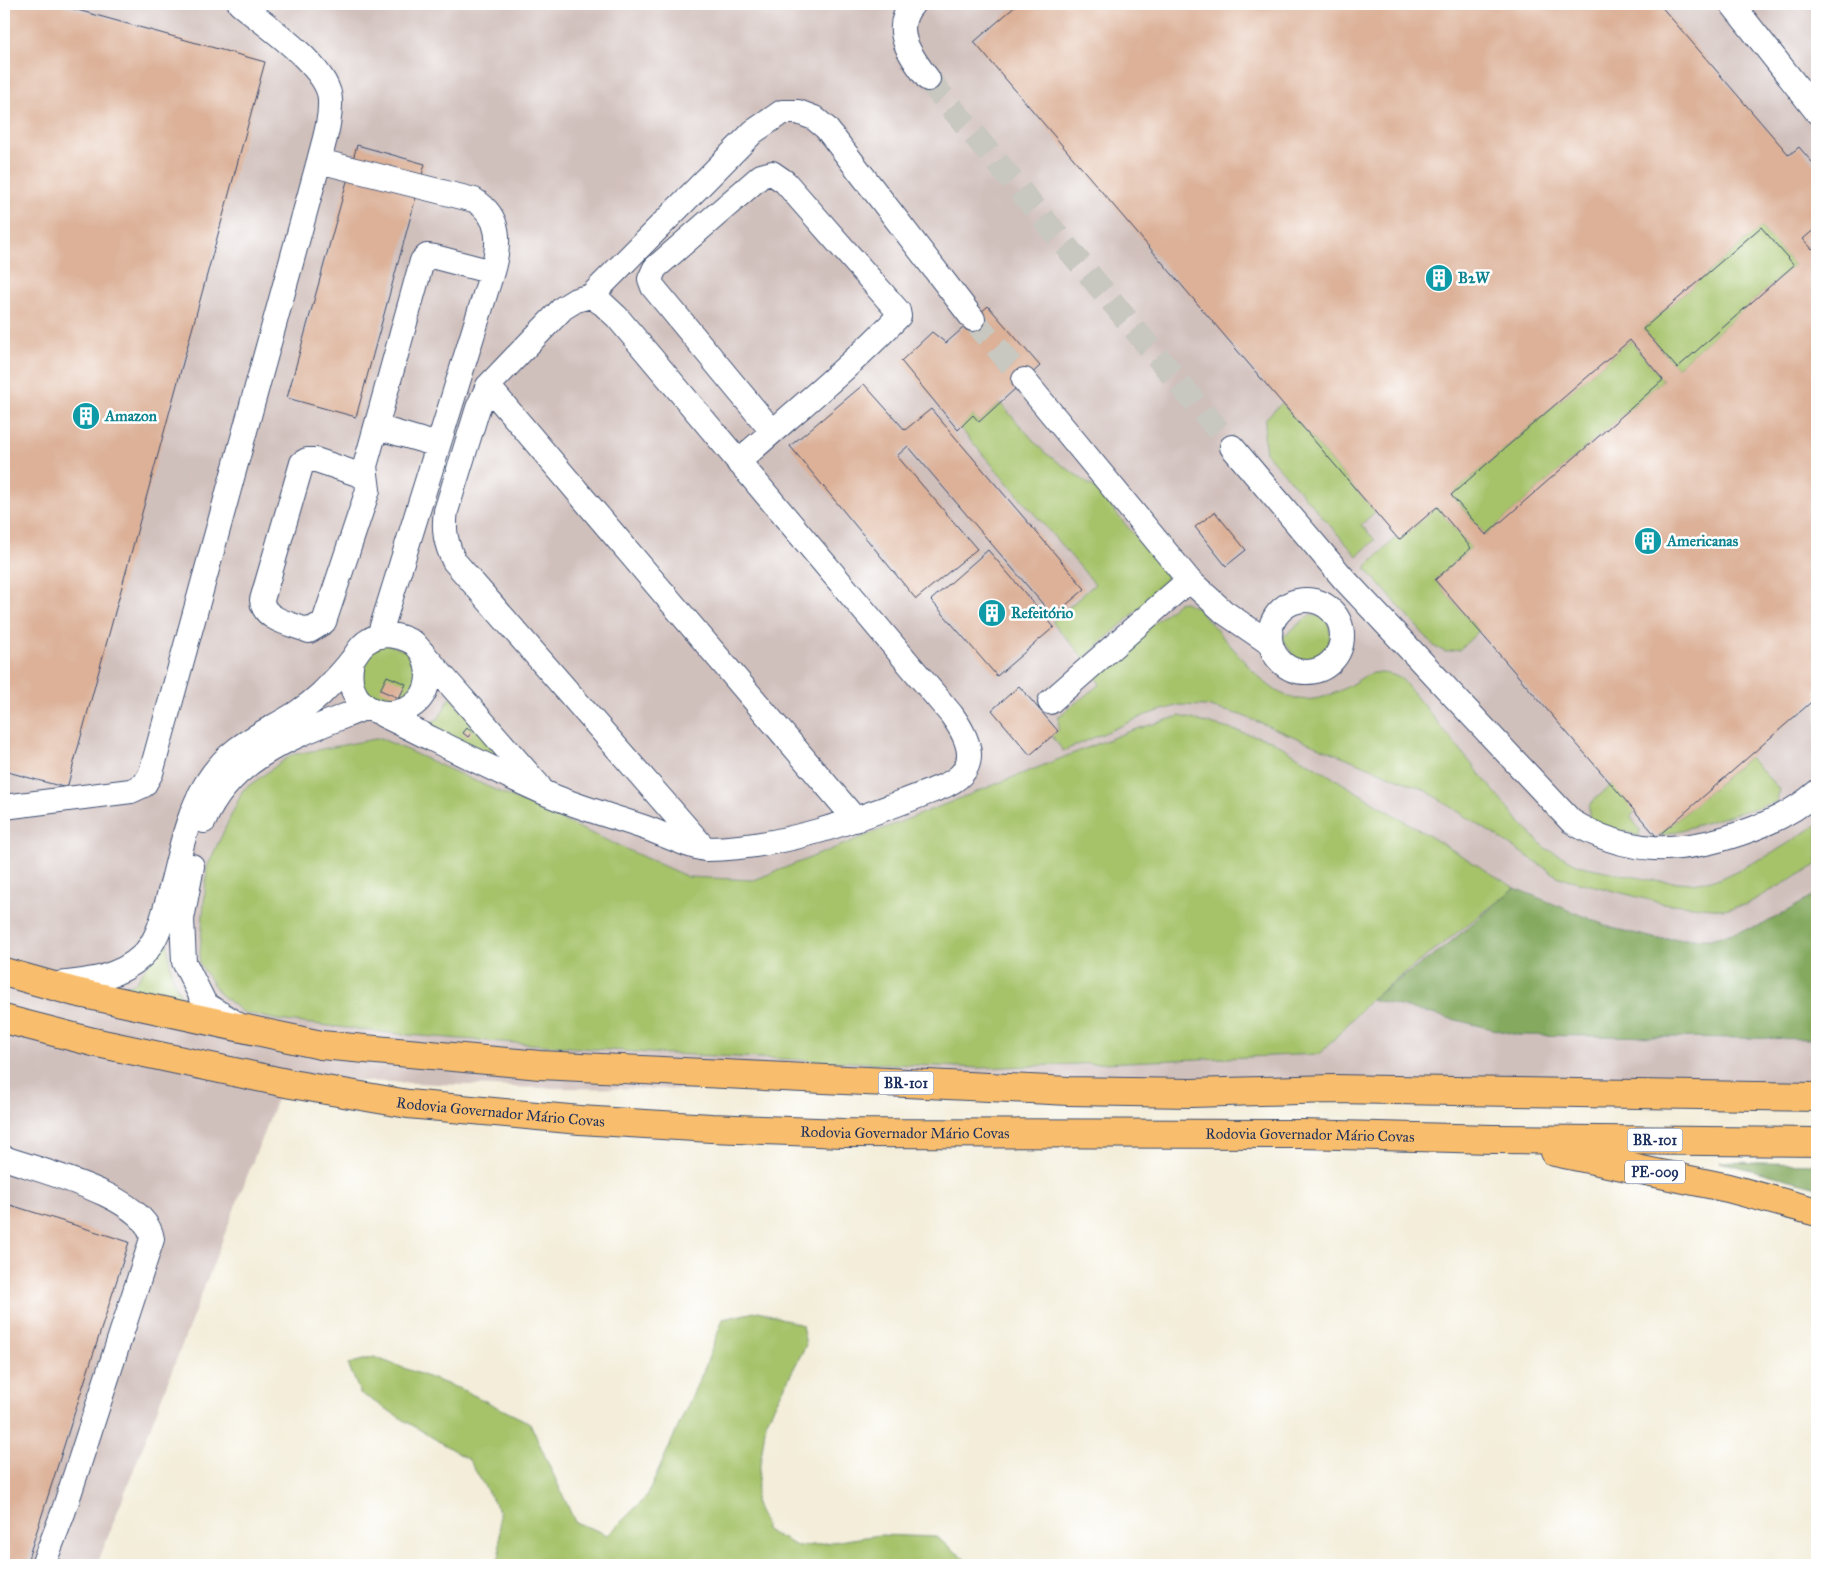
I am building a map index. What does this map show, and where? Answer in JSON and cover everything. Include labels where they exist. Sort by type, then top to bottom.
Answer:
[{"type":"highway","name":"BR-101","points":[[4,972],[51,985],[321,1045],[540,1065],[1070,1092],[1332,1089],[1817,1097]]},
{"type":"highway","name":"Rodovia Governador Mário Covas","points":[[4,1019],[148,1054],[291,1084],[408,1104],[580,1120],[711,1128],[843,1133],[1301,1134],[1492,1139],[1817,1142]]},
{"type":"highway","name":"PE-009","points":[[1492,1139],[1658,1172],[1817,1212]]},
{"type":"lane","points":[[4,807],[131,791],[144,784],[151,773],[330,115],[330,98],[325,80],[312,64],[240,4]]},
{"type":"lane","points":[[913,4],[903,20],[904,37],[908,52],[928,79]]},
{"type":"lane","points":[[1732,4],[1817,112]]},
{"type":"lane","points":[[705,849],[454,561],[447,546],[444,526],[464,453],[488,386],[563,308],[576,300],[591,296],[753,132],[782,112],[798,112],[814,118],[841,146],[973,319]]},
{"type":"lane","points":[[319,161],[474,200],[486,208],[494,222],[498,238],[497,253],[492,272],[379,636]]},
{"type":"lane","points":[[738,462],[899,316],[898,311],[785,182],[772,173],[761,176],[673,252],[656,268],[650,279],[653,287],[772,431]]},
{"type":"lane","points":[[366,478],[316,460],[307,460],[302,463],[262,600],[262,608],[267,615],[309,631],[324,622],[368,490],[365,466],[422,261],[427,256],[435,257],[492,272]]},
{"type":"lane","points":[[352,660],[350,672],[351,685],[357,697],[375,711],[545,793],[705,849],[784,840],[856,820],[946,786],[956,779],[968,764],[971,755],[967,741],[951,714],[617,317],[591,296]]},
{"type":"lane","points":[[1024,380],[1189,580],[1224,612],[1271,644]]},
{"type":"lane","points":[[488,386],[856,820]]},
{"type":"lane","points":[[376,427],[438,445]]},
{"type":"lane","points":[[1232,447],[1360,596],[1571,822],[1586,831],[1601,837],[1654,848],[1704,843],[1735,835],[1777,818],[1809,800],[1817,792]]},
{"type":"lane","points":[[1050,702],[1189,580]]},
{"type":"lane","points":[[1336,615],[1360,596]]},
{"type":"lane","points":[[1298,600],[1312,600],[1326,605],[1336,615],[1342,628],[1342,642],[1337,656],[1328,666],[1314,672],[1300,672],[1287,667],[1277,657],[1271,644],[1270,630],[1275,616],[1285,606],[1298,600]]},
{"type":"lane","points":[[51,985],[98,980],[120,971],[141,957],[155,940],[186,830],[206,784],[228,756],[253,737],[305,708],[352,660],[358,649],[367,641],[379,636],[403,637],[414,643],[545,793]]},
{"type":"lane","points":[[242,1028],[205,1004],[184,962],[182,919],[202,826],[211,805],[247,763],[286,740],[375,711],[406,711],[417,703],[425,692],[429,679],[428,665],[422,652]]},
{"type":"lane","points":[[4,1158],[105,1193],[131,1207],[148,1228],[152,1239],[63,1513],[43,1565]]},
{"type":"shaded area","points":[[4,4],[1817,4],[1817,1097],[540,1088],[285,1078],[97,1565],[4,1565]]},
{"type":"green space","points":[[1761,227],[1794,265],[1677,368],[1643,329]]},
{"type":"green space","points":[[1630,340],[1663,380],[1486,535],[1451,495]]},
{"type":"green space","points":[[1000,403],[1044,452],[1096,489],[1166,573],[1167,584],[1084,658],[1052,622],[1095,584],[960,428],[973,415],[979,422]]},
{"type":"green space","points":[[1282,403],[1375,512],[1361,525],[1375,540],[1357,556],[1266,453],[1264,436],[1266,418]]},
{"type":"green space","points":[[1437,507],[1471,548],[1435,580],[1479,631],[1459,650],[1446,652],[1435,647],[1365,568],[1397,537],[1400,539]]},
{"type":"green space","points":[[1184,602],[1197,608],[1260,678],[1283,694],[1295,698],[1324,697],[1341,690],[1368,674],[1380,673],[1400,677],[1517,819],[1545,848],[1581,866],[1651,880],[1691,883],[1719,879],[1771,854],[1817,825],[1817,865],[1745,905],[1723,909],[1661,903],[1559,877],[1425,790],[1241,715],[1206,706],[1179,705],[1146,715],[1063,751],[1052,736],[1058,731],[1059,716],[1100,684],[1093,674],[1178,603]]},
{"type":"green space","points":[[1311,614],[1322,617],[1328,624],[1330,633],[1328,642],[1324,650],[1316,656],[1307,659],[1295,658],[1282,638]]},
{"type":"green space","points":[[384,643],[409,652],[418,669],[414,691],[396,704],[368,698],[359,671],[362,660]]},
{"type":"green space","points":[[450,697],[504,759],[426,725],[439,718]]},
{"type":"green space","points":[[1180,716],[1271,740],[1515,888],[1371,999],[1320,1054],[981,1068],[650,1053],[408,1035],[277,1020],[242,1012],[220,994],[199,964],[207,867],[243,790],[291,755],[380,738],[688,877],[754,880],[1130,731]]},
{"type":"green space","points":[[1749,757],[1780,790],[1776,802],[1657,837]]},
{"type":"green space","points":[[1612,784],[1635,811],[1631,817],[1640,830],[1639,836],[1593,822],[1589,816],[1589,805]]},
{"type":"green space","points":[[1515,888],[1612,928],[1658,939],[1710,939],[1762,925],[1817,894],[1817,1039],[1517,1035],[1371,999],[1442,949]]},
{"type":"green space","points":[[167,935],[171,968],[176,985],[180,994],[195,1012],[114,990],[136,982]]},
{"type":"green space","points":[[1720,1162],[1817,1164],[1817,1187]]},
{"type":"green space","points":[[759,1311],[802,1325],[806,1345],[766,1422],[755,1501],[767,1531],[799,1547],[879,1535],[936,1537],[965,1559],[968,1565],[496,1565],[500,1554],[499,1511],[469,1460],[360,1393],[348,1364],[374,1357],[463,1390],[530,1423],[575,1522],[608,1535],[647,1496],[705,1367],[723,1319]]},
{"type":"building","name":"Amazon","points":[[4,4],[56,4],[265,62],[67,788],[4,771]]},
{"type":"building","name":"B2W","points":[[1018,4],[1659,4],[1789,155],[1799,147],[1817,168],[1817,227],[1803,239],[1812,249],[1817,245],[1817,697],[1657,837],[1435,580],[1471,548],[1437,507],[1399,540],[974,42]],"holes":[[[1761,227],[1794,265],[1677,368],[1643,329]],[[1630,340],[1663,380],[1486,535],[1451,495]]]},
{"type":"building","points":[[357,145],[425,164],[356,417],[287,398]]},
{"type":"building","points":[[988,306],[1040,366],[979,422],[973,415],[958,430],[901,361],[932,332],[946,343]]},
{"type":"building","points":[[864,384],[905,430],[931,409],[1085,589],[1053,616],[908,446],[897,456],[977,549],[916,599],[790,446]]},
{"type":"building","points":[[1215,512],[1246,550],[1226,566],[1195,527]]},
{"type":"building","name":"Refeitório","points":[[988,550],[1054,627],[997,676],[931,600]]},
{"type":"building","points":[[387,676],[406,684],[399,698],[380,690]]},
{"type":"building","points":[[1019,686],[1058,731],[1030,755],[992,710]]},
{"type":"building","points":[[467,728],[472,732],[468,737],[463,733]]},
{"type":"building","points":[[4,1203],[129,1242],[26,1565],[4,1565]]},
{"type":"tunnel","points":[[928,79],[1232,447]]},
{"type":"tunnel","points":[[973,319],[1024,380]]},
{"type":"place","name":"B2W","points":[[1439,278]]},
{"type":"place","name":"Amazon","points":[[86,416]]},
{"type":"place","name":"Americanas","points":[[1648,541]]},
{"type":"place","name":"Refeitório","points":[[992,613]]}]
